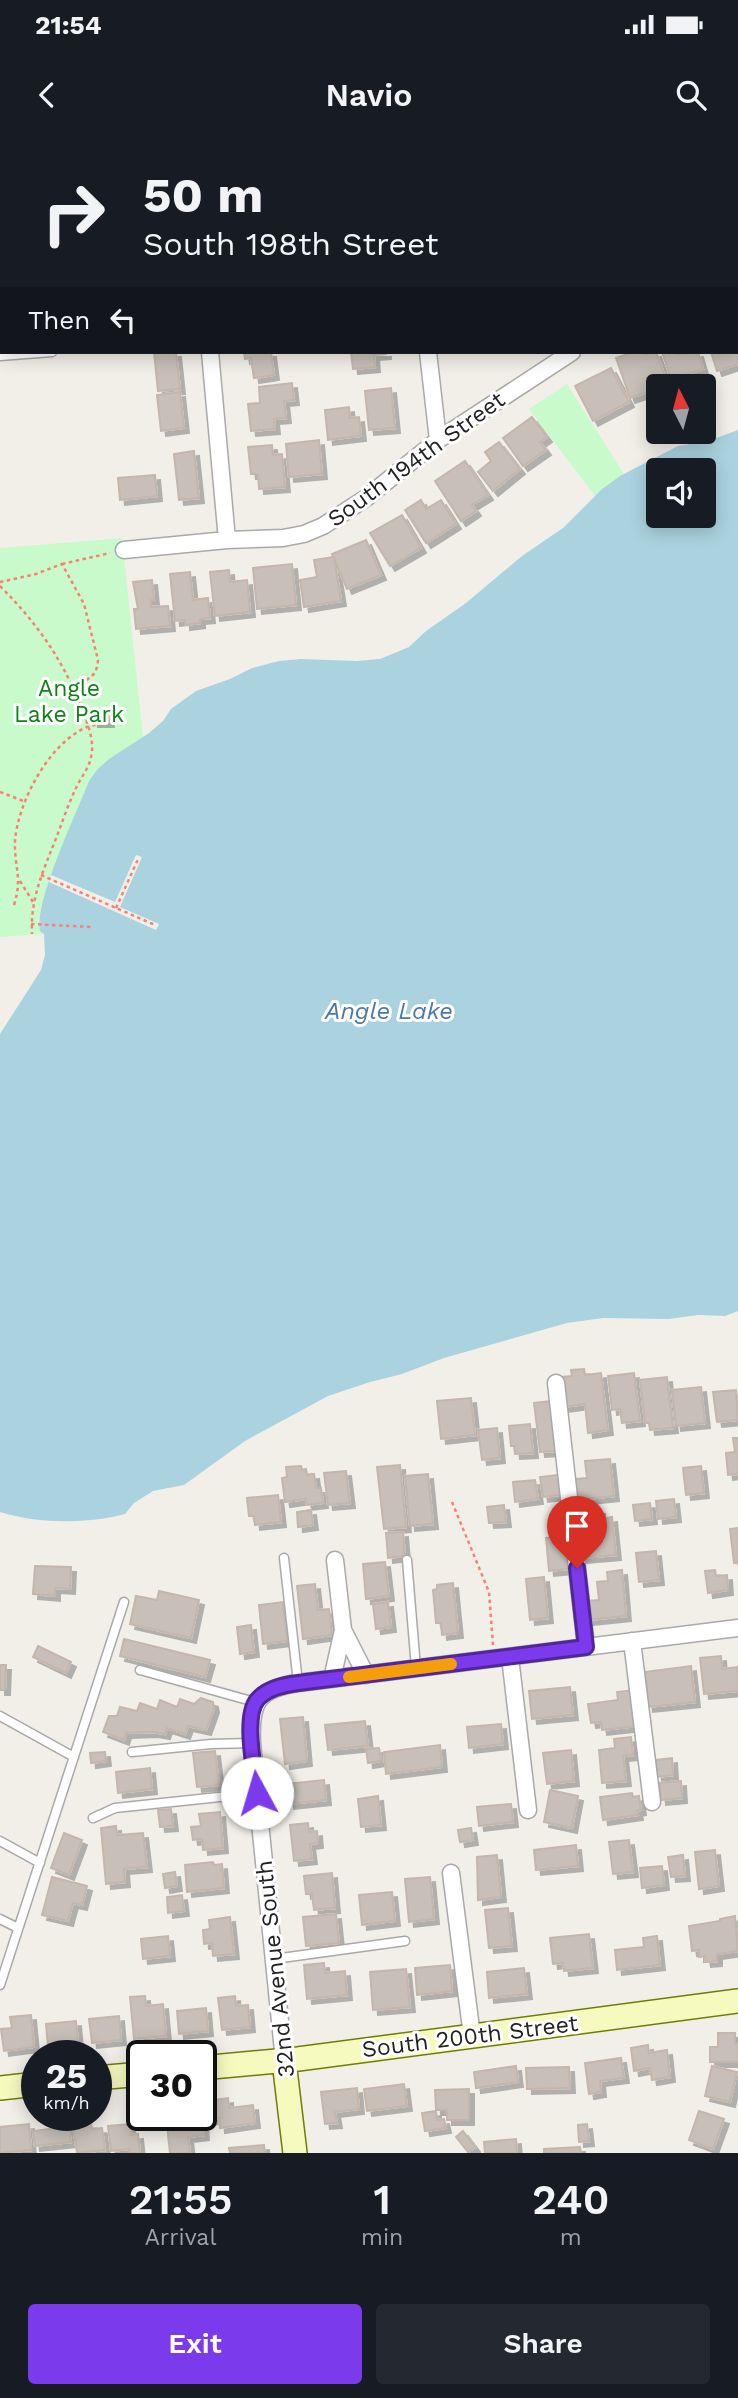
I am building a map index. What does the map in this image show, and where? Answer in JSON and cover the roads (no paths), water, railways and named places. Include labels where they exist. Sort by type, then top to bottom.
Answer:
[{"type":"main road","name":"South 200th Street","points":[[217,2067],[285,2061],[738,2001]]},
{"type":"main road","name":"32nd Avenue South","points":[[285,2061],[295,2153]]},
{"type":"main road","points":[[0,2088],[21,2086]]},
{"type":"street","points":[[210,354],[227,540]]},
{"type":"street","points":[[428,354],[438,440]]},
{"type":"street","name":"South 194th Street","points":[[124,550],[227,540],[283,538],[304,534],[323,526],[366,498],[438,440],[569,354]]},
{"type":"street","points":[[556,1383],[586,1647]]},
{"type":"street","points":[[332,1679],[343,1630],[335,1560]]},
{"type":"street","points":[[255,1702],[278,1686],[738,1628]]},
{"type":"street","points":[[343,1630],[366,1675]]},
{"type":"street","points":[[632,1641],[652,1802]]},
{"type":"street","points":[[502,1658],[527,1810]]},
{"type":"street","name":"32nd Avenue South","points":[[255,1702],[252,1713],[252,1743],[285,2061]]},
{"type":"street","points":[[451,1873],[472,2036]]},
{"type":"lane","points":[[0,356],[26,354]]},
{"type":"lane","points":[[284,1558],[298,1683]]},
{"type":"lane","points":[[407,1560],[416,1668]]},
{"type":"lane","points":[[0,1985],[124,1602]]},
{"type":"lane","points":[[140,1670],[255,1702]]},
{"type":"lane","points":[[0,1716],[74,1757]]},
{"type":"lane","points":[[132,1752],[252,1743]]},
{"type":"lane","points":[[93,1818],[115,1808],[257,1793]]},
{"type":"lane","points":[[0,1841],[40,1863]]},
{"type":"lane","points":[[0,1919],[18,1928]]},
{"type":"lane","points":[[274,1959],[405,1941]]},
{"type":"water","name":"Angle Lake","points":[[738,430],[738,1311],[725,1316],[603,1318],[567,1323],[370,1382],[328,1396],[245,1441],[184,1485],[153,1491],[134,1503],[125,1514],[94,1520],[46,1521],[0,1512],[0,1034],[41,970],[45,955],[44,934],[40,931],[43,900],[89,781],[109,759],[149,733],[163,721],[171,709],[196,691],[252,668],[279,661],[380,659],[409,647],[522,556],[563,528],[601,490],[646,463],[646,528],[716,528],[716,458],[655,458],[678,446],[716,444],[716,438]]},
{"type":"park label","name":"Angle Lake Park","points":[[69,701]]}]
